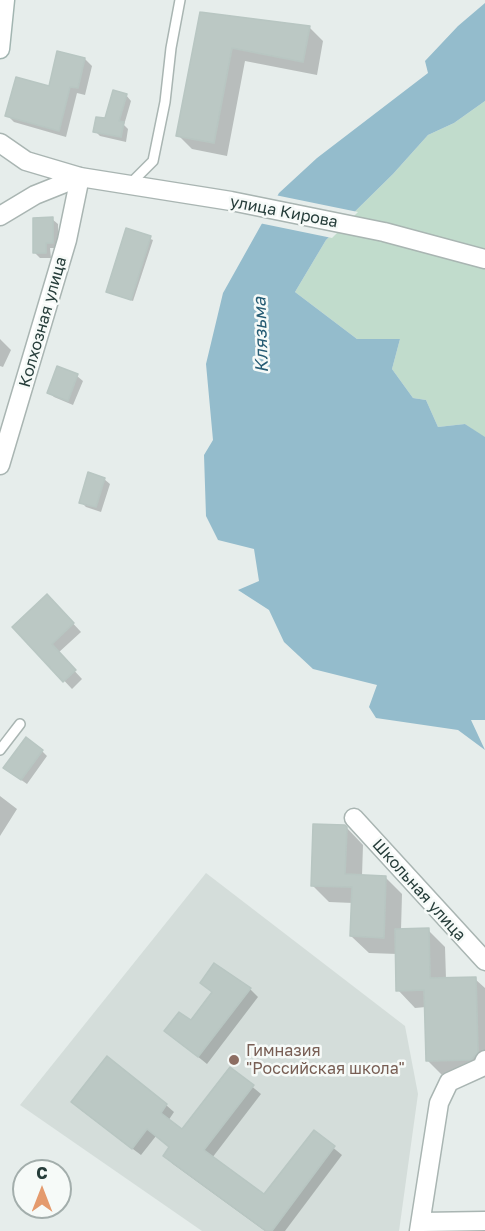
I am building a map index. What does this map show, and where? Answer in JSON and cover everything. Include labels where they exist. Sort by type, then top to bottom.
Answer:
[{"type":"street","points":[[0,49],[5,0]]},
{"type":"street","name":"улица Кирова","points":[[0,143],[27,161],[80,177],[231,201],[384,232],[485,259]]},
{"type":"street","points":[[0,216],[35,195],[80,177]]},
{"type":"street","name":"Колхозная улица","points":[[0,465],[67,240],[80,177]]},
{"type":"street","name":"Школьная улица","points":[[354,818],[485,961]]},
{"type":"street","points":[[485,1060],[482,1067],[449,1082],[439,1103],[420,1227],[485,1221]]},
{"type":"lane","points":[[129,185],[153,161],[165,102],[171,48],[180,0]]},
{"type":"lane","points":[[0,750],[20,724]]},
{"type":"shaded area","name":"Гимназия \"Российская школа\"","points":[[206,873],[405,1026],[418,1094],[399,1231],[202,1231],[20,1105]]},
{"type":"green space","points":[[485,101],[485,438],[465,424],[438,427],[426,400],[413,398],[392,369],[400,339],[357,339],[295,292],[326,240],[393,174],[428,135],[454,123]]},
{"type":"water","name":"Клязьма","points":[[485,3],[485,101],[454,123],[428,135],[393,174],[326,240],[295,292],[357,339],[400,339],[392,369],[413,398],[426,400],[438,427],[465,424],[485,437],[485,720],[471,720],[485,750],[458,730],[376,718],[369,707],[377,685],[313,669],[284,642],[269,610],[238,590],[259,581],[254,549],[218,540],[206,516],[204,455],[213,440],[206,364],[223,293],[279,193],[317,158],[428,73],[425,61],[458,26]]},
{"type":"pier","points":[[275,195],[358,212],[332,238],[259,223]]},
{"type":"building","points":[[200,12],[310,26],[303,62],[232,48],[214,143],[176,136]]},
{"type":"building","points":[[57,51],[85,58],[78,88],[70,87],[59,131],[5,116],[16,77],[49,86]]},
{"type":"building","points":[[113,90],[127,94],[119,121],[124,122],[121,137],[93,132],[96,117],[105,118]]},
{"type":"building","points":[[53,217],[53,243],[46,243],[46,253],[33,253],[33,218]]},
{"type":"building","points":[[126,228],[151,236],[131,300],[106,292]]},
{"type":"building","points":[[57,366],[78,374],[68,401],[47,393]]},
{"type":"building","points":[[88,472],[105,478],[96,507],[79,503]]},
{"type":"building","points":[[47,594],[74,623],[52,644],[76,670],[63,682],[12,627]]},
{"type":"building","points":[[26,737],[43,750],[21,780],[3,768]]},
{"type":"building","points":[[313,824],[345,825],[347,827],[345,874],[386,876],[384,938],[350,936],[352,887],[311,886]]},
{"type":"building","points":[[429,928],[430,978],[476,977],[478,1052],[471,1060],[426,1061],[424,990],[396,991],[395,929]]},
{"type":"building","points":[[214,963],[251,988],[198,1057],[164,1031],[179,1012],[191,1020],[212,992],[200,983]]},
{"type":"building","points":[[107,1056],[167,1104],[161,1113],[182,1129],[230,1067],[254,1085],[204,1150],[264,1194],[314,1130],[335,1146],[272,1231],[266,1231],[163,1156],[169,1147],[147,1129],[132,1149],[71,1102]]},
{"type":"place","name":"Гимназия \"Российская школа\"","points":[[234,1060]]}]
